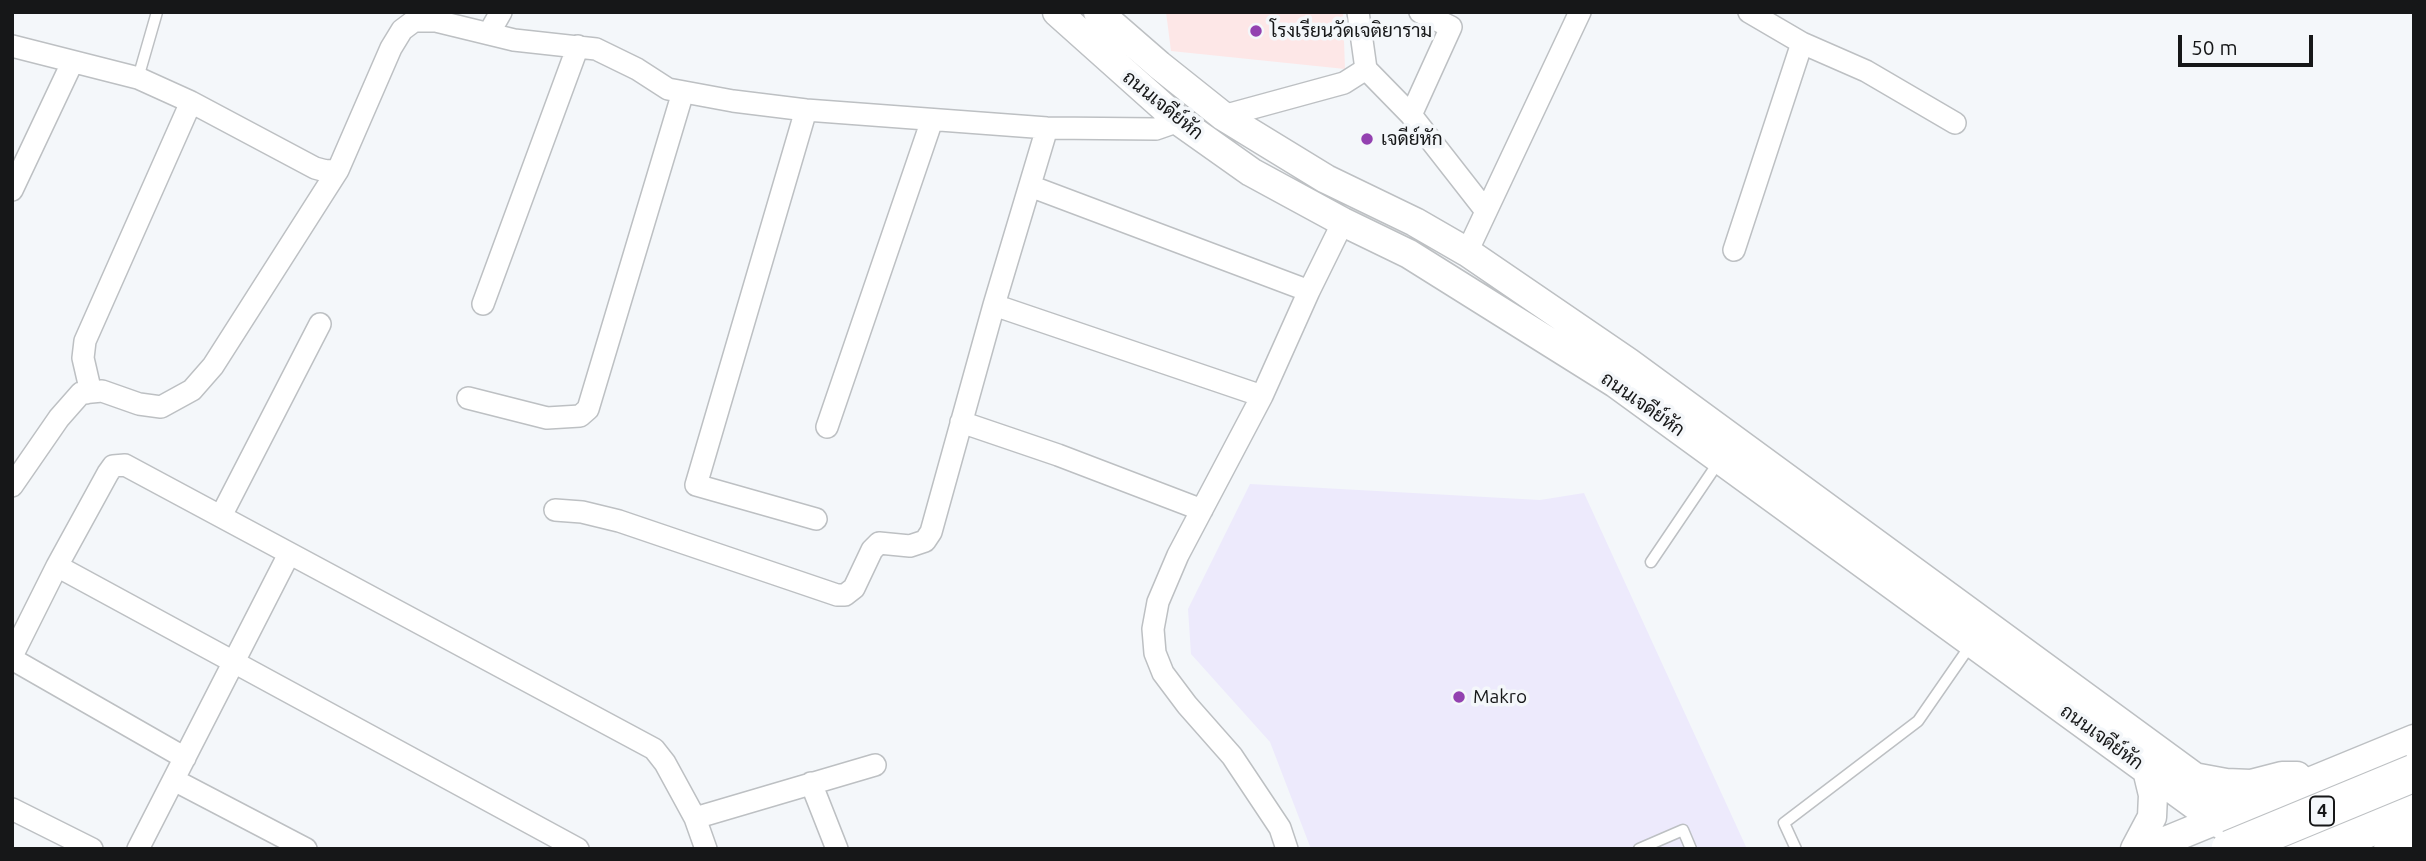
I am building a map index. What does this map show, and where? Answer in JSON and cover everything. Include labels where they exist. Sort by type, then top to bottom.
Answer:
[{"type":"highway","name":"4","points":[[2229,827],[2414,773]]},
{"type":"highway","name":"4","points":[[2319,849],[2414,809]]},
{"type":"main road","name":"ถนนเจดีย์หัก","points":[[1057,12],[1179,121],[1251,172],[1409,254],[1485,299],[1615,383],[2229,827]]},
{"type":"main road","name":"ถนนเจดีย์หัก","points":[[1098,12],[1223,116],[1326,179],[1415,222],[1467,252],[1639,370],[2196,778],[2229,827]]},
{"type":"main road","name":"4","points":[[2146,849],[2229,827],[2327,775],[2414,739]]},
{"type":"main road","points":[[2135,849],[2152,817],[2153,795],[2147,770]]},
{"type":"main road","points":[[2196,778],[2251,784],[2282,776],[2327,775]]},
{"type":"main road","points":[[2229,827],[2255,849]]},
{"type":"main road","points":[[2229,827],[2293,849]]},
{"type":"street","points":[[489,33],[501,12]]},
{"type":"street","points":[[1358,12],[1366,69],[1411,115],[1486,211]]},
{"type":"street","points":[[1411,115],[1451,27],[1420,12]]},
{"type":"street","points":[[1467,252],[1580,12]]},
{"type":"street","points":[[1749,12],[1802,43],[1866,71],[1955,124]]},
{"type":"street","points":[[12,485],[59,418],[81,393],[102,391],[139,404],[161,407],[192,390],[213,366],[338,170],[391,48],[402,30],[414,22],[436,21],[514,40],[578,46],[608,54],[668,89],[733,101],[806,110],[1047,128],[1156,129],[1179,121]]},
{"type":"street","points":[[1734,250],[1802,43]]},
{"type":"street","points":[[12,46],[138,78],[315,168],[326,172],[338,170]]},
{"type":"street","points":[[483,304],[578,46]]},
{"type":"street","points":[[12,190],[72,63]]},
{"type":"street","points":[[1223,116],[1344,83],[1366,69]]},
{"type":"street","points":[[468,398],[547,418],[580,416],[588,409],[683,92]]},
{"type":"street","points":[[86,393],[89,384],[83,358],[85,341],[191,103]]},
{"type":"street","points":[[806,110],[696,485],[816,519]]},
{"type":"street","points":[[827,427],[932,120]]},
{"type":"street","points":[[555,510],[582,512],[619,521],[837,595],[845,595],[854,588],[872,550],[879,543],[910,545],[925,541],[931,532],[994,304],[1047,128]]},
{"type":"street","points":[[1030,186],[1308,291]]},
{"type":"street","points":[[1287,849],[1280,828],[1232,756],[1163,673],[1154,653],[1153,629],[1158,602],[1178,555],[1262,396],[1308,291],[1343,222]]},
{"type":"street","points":[[994,304],[1262,396]]},
{"type":"street","points":[[221,516],[320,324]]},
{"type":"street","points":[[961,422],[1058,455],[1202,510]]},
{"type":"street","points":[[185,758],[12,657],[57,566],[113,466],[125,465],[654,748],[665,762],[695,818],[706,849]]},
{"type":"street","points":[[138,849],[289,554]]},
{"type":"street","points":[[57,566],[578,849]]},
{"type":"street","points":[[695,818],[875,765]]},
{"type":"street","points":[[174,780],[306,849]]},
{"type":"street","points":[[811,783],[837,849]]},
{"type":"street","points":[[12,809],[92,849]]},
{"type":"lane","points":[[138,78],[157,12]]},
{"type":"lane","points":[[1651,562],[1720,460]]},
{"type":"lane","points":[[1796,849],[1784,822],[1918,721],[1972,643]]},
{"type":"lane","points":[[1639,849],[1683,830],[1691,849]]},
{"type":"shaded area","name":"โรงเรียนวัดเจติยาราม","points":[[1166,12],[1343,12],[1345,69],[1171,51]]},
{"type":"shaded area","points":[[1250,484],[1540,500],[1584,493],[1747,849],[1311,849],[1270,742],[1191,654],[1188,609]]},
{"type":"place","name":"โรงเรียนวัดเจติยาราม","points":[[1256,31]]},
{"type":"place","name":"เจดีย์หัก","points":[[1367,139]]},
{"type":"place","name":"Makro","points":[[1459,697]]}]
